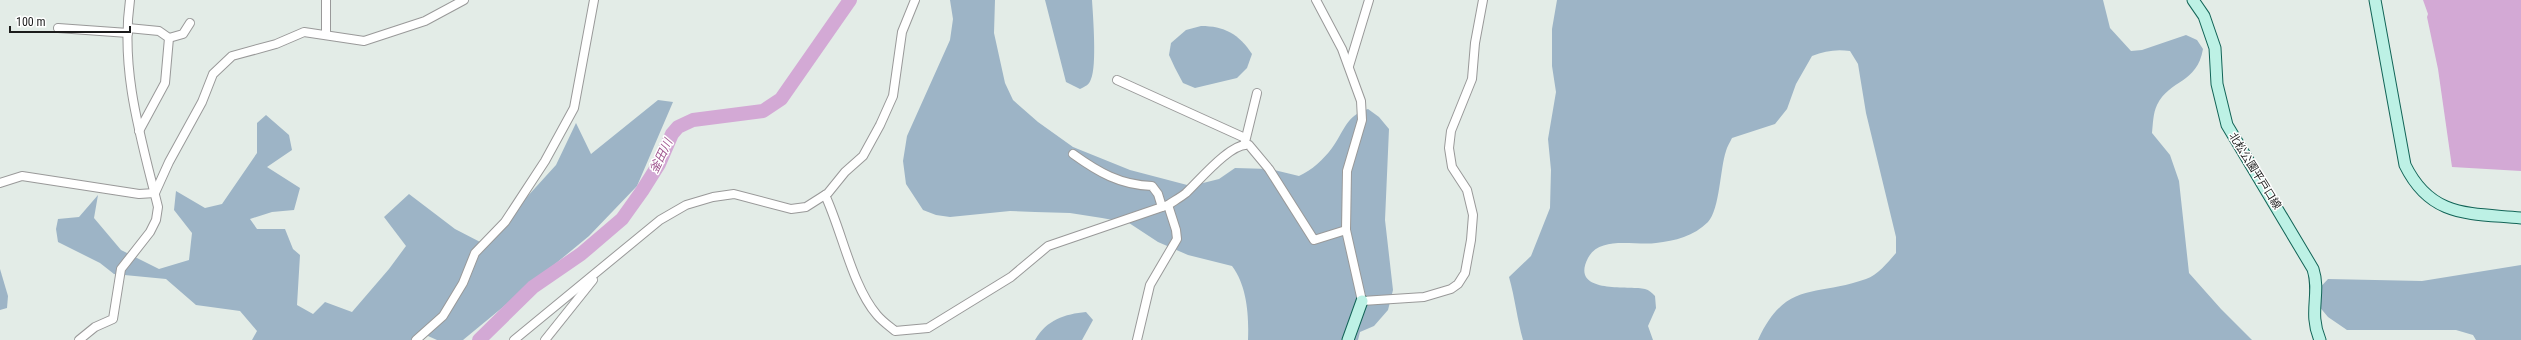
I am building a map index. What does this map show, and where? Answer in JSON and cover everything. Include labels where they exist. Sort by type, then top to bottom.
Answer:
[{"type":"main road","name":"北松公園平戸口線","points":[[2192,0],[2204,16],[2215,48],[2217,84],[2227,125],[2312,269],[2316,280],[2312,315],[2320,340]]},
{"type":"main road","points":[[2375,0],[2405,165],[2413,180],[2427,197],[2454,210],[2521,218]]},
{"type":"main road","points":[[1348,340],[1362,300]]},
{"type":"street","points":[[79,340],[95,327],[113,319],[121,269],[150,232],[156,220],[158,206],[132,101],[126,58],[130,0]]},
{"type":"street","points":[[326,0],[326,35]]},
{"type":"street","points":[[155,193],[202,102],[213,74],[228,58],[276,44],[304,32],[364,41],[425,21],[464,0]]},
{"type":"street","points":[[416,340],[443,316],[463,283],[475,253],[505,222],[545,161],[574,108],[594,0]]},
{"type":"street","points":[[514,340],[660,220],[686,205],[713,197],[734,194],[792,209],[806,207],[825,195],[863,156],[880,125],[893,96],[902,32],[915,0]]},
{"type":"street","points":[[1316,0],[1329,22],[1350,66],[1361,101],[1362,120],[1347,171],[1346,230],[1362,300],[1424,297],[1450,289],[1458,284],[1465,273],[1471,240],[1473,215],[1467,190],[1452,167],[1448,148],[1451,131],[1472,79],[1475,43],[1483,0]]},
{"type":"street","points":[[1350,66],[1369,0]]},
{"type":"street","points":[[58,28],[159,31],[170,38],[183,34],[190,23]]},
{"type":"street","points":[[139,131],[165,83],[170,38]]},
{"type":"street","points":[[1117,80],[1245,141],[1269,169],[1314,240],[1346,230]]},
{"type":"street","points":[[825,195],[837,220],[852,266],[869,302],[877,315],[895,331],[928,328],[1011,277],[1048,246],[1165,206],[1185,194],[1219,161],[1245,141],[1257,93]]},
{"type":"street","points":[[1074,154],[1099,172],[1116,180],[1136,186],[1152,186],[1165,206],[1176,230],[1177,240],[1150,285],[1137,340]]},
{"type":"street","points":[[0,183],[22,176],[139,194],[155,193]]},
{"type":"street","points":[[546,340],[602,268]]},
{"type":"shaded area","points":[[950,0],[995,0],[994,33],[1005,83],[1013,100],[1038,122],[1073,147],[1130,170],[1191,186],[1219,179],[1235,168],[1270,169],[1299,176],[1304,174],[1325,157],[1350,120],[1355,115],[1368,109],[1379,117],[1389,129],[1385,220],[1393,290],[1388,310],[1374,326],[1360,332],[1358,340],[1248,340],[1246,301],[1241,282],[1232,266],[1188,255],[1158,242],[1129,223],[1070,213],[1010,211],[950,217],[936,215],[923,210],[906,184],[903,161],[907,136],[950,40],[953,19]]},
{"type":"shaded area","points":[[1045,0],[1092,0],[1094,41],[1093,73],[1089,83],[1080,89],[1066,82]]},
{"type":"shaded area","points":[[1557,0],[2103,0],[2110,28],[2131,51],[2142,50],[2186,35],[2197,40],[2203,49],[2200,60],[2195,69],[2189,75],[2162,97],[2155,111],[2152,133],[2170,155],[2179,181],[2189,273],[2221,309],[2252,340],[1758,340],[1768,321],[1779,308],[1791,299],[1817,290],[1866,279],[1875,275],[1896,253],[1896,237],[1866,113],[1858,64],[1850,51],[1835,50],[1812,56],[1796,84],[1787,109],[1775,124],[1732,138],[1724,158],[1715,208],[1712,216],[1703,227],[1684,237],[1670,241],[1648,244],[1619,243],[1601,246],[1588,258],[1584,270],[1587,278],[1593,283],[1603,286],[1645,289],[1655,296],[1656,308],[1648,326],[1653,340],[1523,340],[1509,277],[1531,256],[1550,208],[1551,170],[1548,139],[1556,92],[1552,66],[1552,29]]},
{"type":"shaded area","points":[[2423,0],[2521,0],[2521,171],[2452,167],[2438,69],[2427,17],[2428,14]]},
{"type":"shaded area","points":[[1201,26],[1209,26],[1230,32],[1242,41],[1252,54],[1247,68],[1237,78],[1195,88],[1183,83],[1169,55],[1171,43],[1186,30]]},
{"type":"shaded area","points":[[658,100],[673,102],[637,186],[589,236],[463,340],[437,340],[419,332],[411,340],[252,340],[257,331],[240,311],[196,305],[166,279],[114,274],[100,263],[58,242],[56,229],[58,219],[79,217],[98,195],[94,218],[121,250],[159,269],[189,260],[192,233],[174,210],[176,191],[205,208],[222,204],[257,153],[257,123],[266,115],[289,135],[292,150],[267,167],[300,188],[294,210],[272,212],[250,219],[257,229],[285,229],[293,249],[300,255],[297,305],[313,314],[325,302],[352,312],[389,269],[406,246],[384,217],[409,194],[455,229],[484,244],[556,165],[576,123],[591,154]]},
{"type":"shaded area","points":[[2521,265],[2521,340],[2476,340],[2473,335],[2456,330],[2347,330],[2328,317],[2318,305],[2314,294],[2328,279],[2422,281]]},
{"type":"shaded area","points":[[0,269],[8,296],[7,308],[0,310]]},
{"type":"shaded area","points":[[1086,312],[1093,320],[1082,340],[1035,340],[1045,327],[1057,319],[1071,314]]},
{"type":"waterway","name":"釜田川","points":[[479,340],[533,287],[581,254],[622,219],[659,164],[672,134],[678,127],[693,120],[763,111],[781,99],[850,0]]}]
